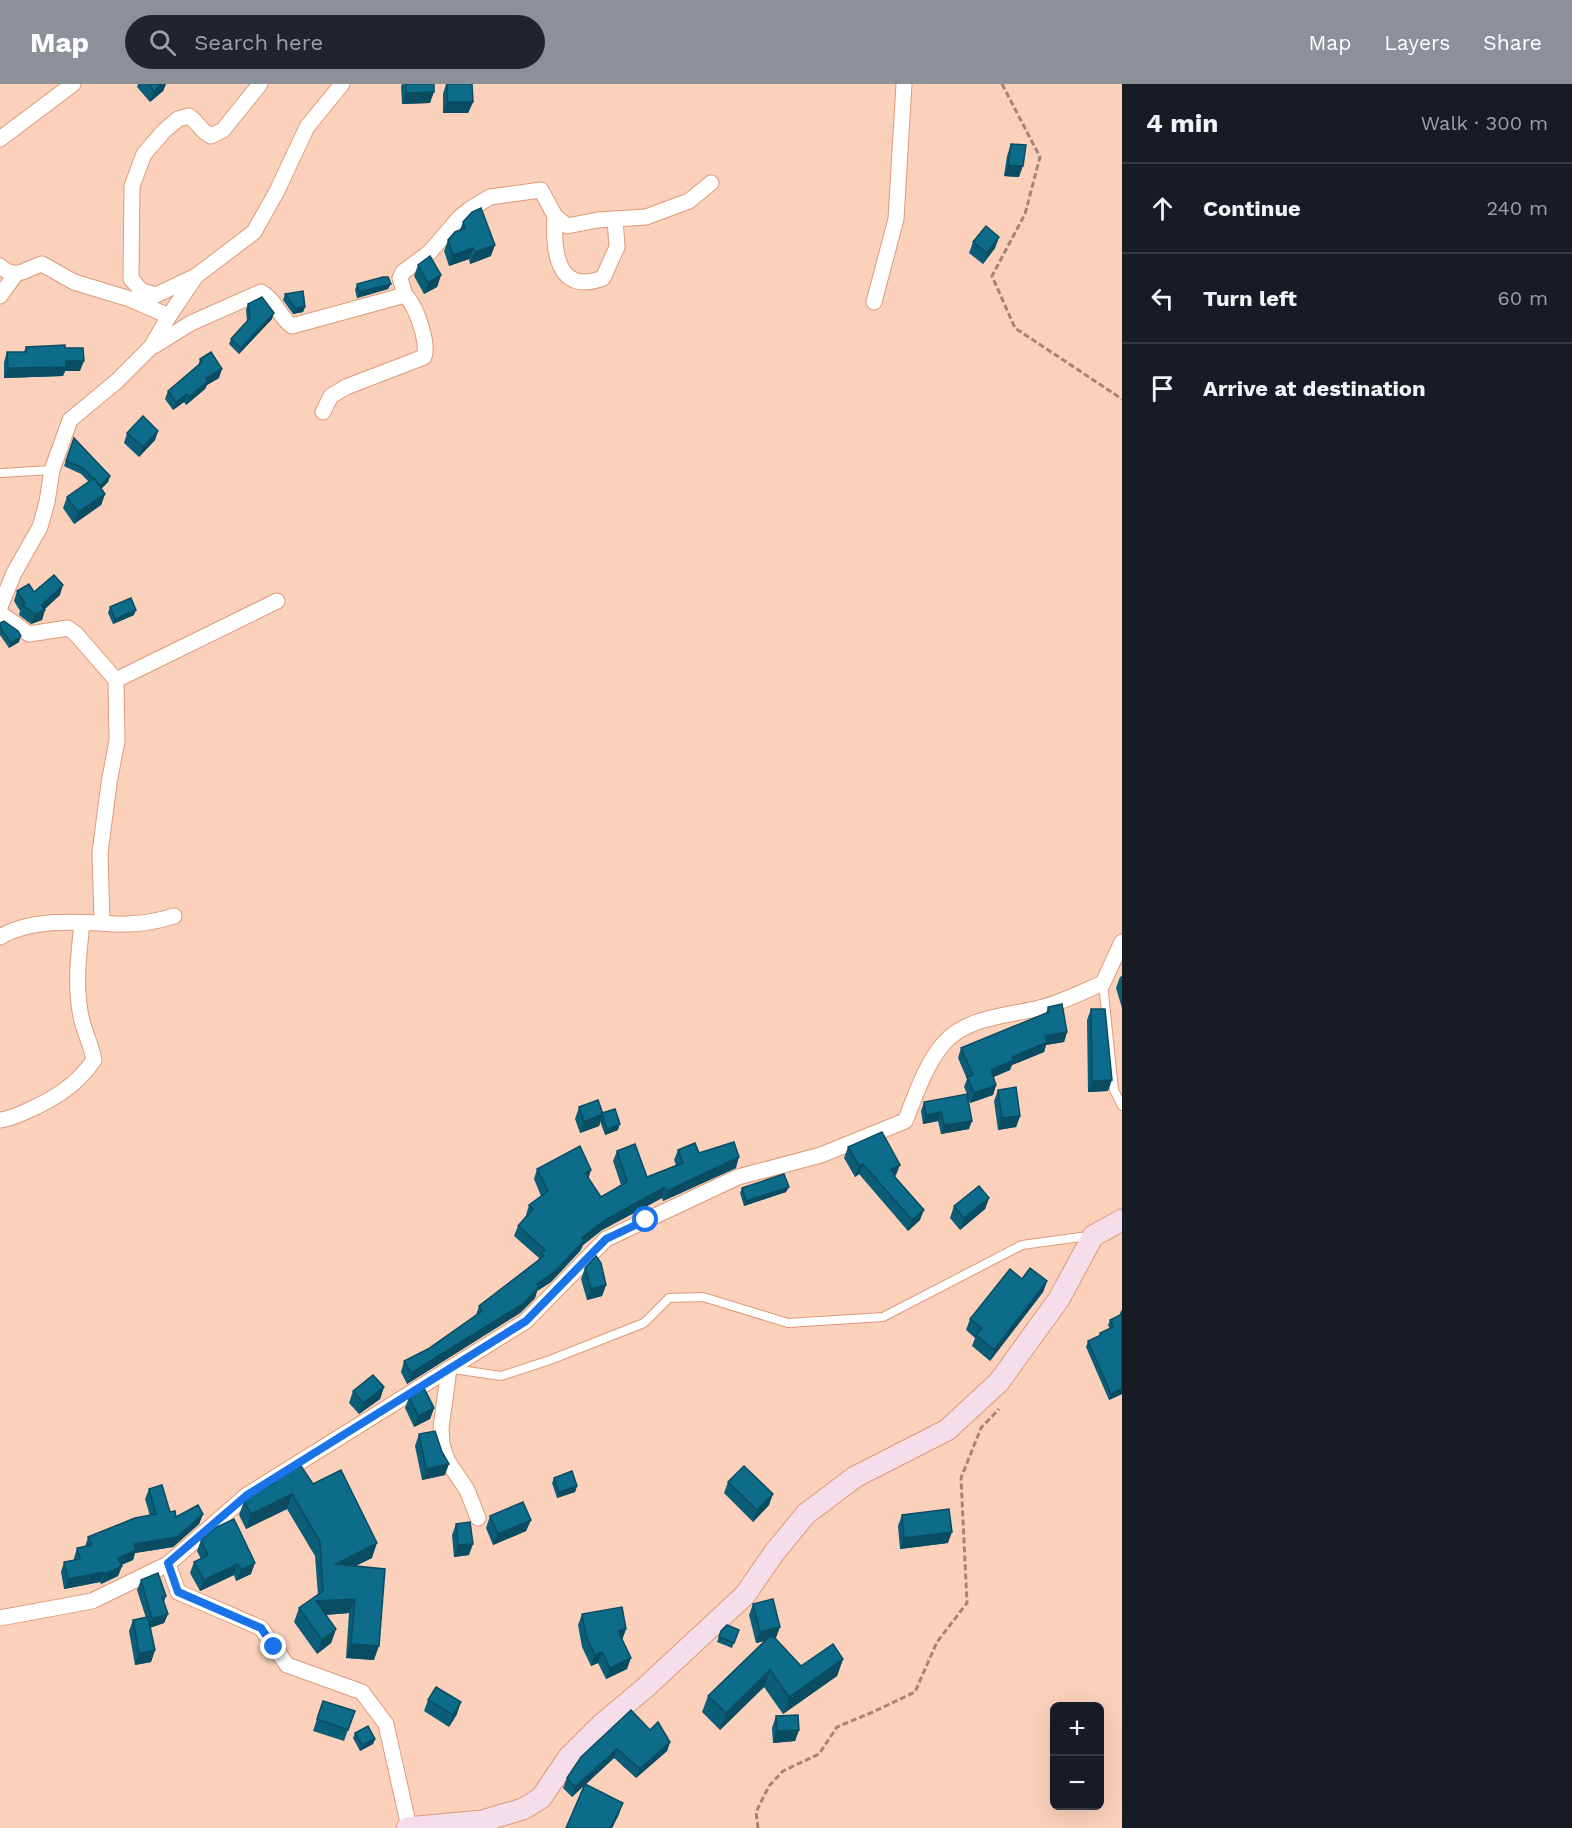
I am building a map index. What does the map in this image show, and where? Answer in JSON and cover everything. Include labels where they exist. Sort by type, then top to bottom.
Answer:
[{"type":"street","points":[[0,139],[73,84]]},
{"type":"street","points":[[260,84],[223,130],[211,136],[205,134],[195,120],[189,116],[178,119],[144,154],[132,186],[131,279],[142,291],[156,294],[196,276],[254,232],[308,127],[342,84]]},
{"type":"street","points":[[874,302],[896,219],[904,84]]},
{"type":"street","points":[[323,412],[331,396],[346,387],[424,357],[427,349],[416,313],[411,300],[405,295],[400,278],[403,272],[430,252],[465,213],[490,197],[541,190],[555,216],[567,226],[646,217],[689,201],[711,183]]},
{"type":"street","points":[[555,216],[553,241],[561,271],[576,282],[603,278],[617,247],[615,219]]},
{"type":"street","points":[[0,266],[8,273],[15,274],[42,264],[74,282],[130,299],[169,316]]},
{"type":"street","points":[[0,296],[15,274]]},
{"type":"street","points":[[151,347],[196,276]]},
{"type":"street","points":[[0,607],[14,573],[40,527],[52,470],[70,420],[117,381],[151,347],[191,323],[261,292],[271,298],[285,321],[292,326],[405,295]]},
{"type":"street","points":[[116,680],[277,601]]},
{"type":"street","points":[[0,613],[29,634],[68,628],[76,634],[116,680],[117,741],[100,854],[102,923]]},
{"type":"street","points":[[0,937],[10,931],[54,922],[123,926],[150,923],[174,916]]},
{"type":"street","points":[[0,1120],[44,1103],[68,1088],[85,1074],[94,1060],[91,1043],[80,1012],[78,970],[82,923]]},
{"type":"street","points":[[0,1618],[92,1601],[168,1563],[247,1495],[526,1321],[606,1239],[738,1177],[821,1155],[904,1121],[925,1073],[945,1042],[964,1027],[1002,1015],[1044,1007],[1103,983],[1122,942]]},
{"type":"street","points":[[168,1563],[178,1592],[261,1628],[287,1665],[362,1692],[386,1724],[408,1828],[482,1821],[523,1809],[541,1798],[568,1758],[602,1724],[645,1688],[745,1595],[774,1553],[806,1514],[855,1477],[947,1430],[999,1382],[1059,1299],[1093,1236],[1122,1220]]},
{"type":"street","points":[[449,1369],[441,1428],[442,1444],[447,1460],[467,1490],[478,1518]]},
{"type":"lane","points":[[0,473],[52,470]]},
{"type":"lane","points":[[1103,983],[1114,1090],[1122,1106]]},
{"type":"lane","points":[[449,1369],[501,1376],[644,1323],[669,1298],[703,1297],[788,1323],[883,1317],[1022,1245],[1093,1236]]},
{"type":"path","points":[[1002,84],[1040,157],[1025,214],[992,276],[1015,328],[1122,399]]},
{"type":"path","points":[[758,1828],[756,1812],[769,1786],[783,1771],[819,1754],[837,1727],[915,1692],[938,1642],[967,1603],[961,1478],[981,1428],[1002,1406],[999,1382]]},
{"type":"building","points":[[148,84],[162,84],[154,91]]},
{"type":"building","points":[[406,84],[434,84],[434,92],[406,93]]},
{"type":"building","points":[[447,84],[472,84],[473,102],[447,102]]},
{"type":"building","points":[[1011,144],[1026,145],[1023,166],[1008,165]]},
{"type":"building","points":[[481,208],[495,245],[475,252],[473,248],[453,255],[448,240],[455,232],[465,228],[463,222],[472,212]]},
{"type":"building","points":[[986,226],[999,237],[987,253],[973,242]]},
{"type":"building","points":[[430,256],[441,275],[428,283],[418,265]]},
{"type":"building","points":[[388,277],[391,284],[359,292],[357,284]]},
{"type":"building","points":[[303,291],[305,307],[295,308],[285,294]]},
{"type":"building","points":[[262,297],[274,313],[241,348],[231,339],[250,318],[248,304]]},
{"type":"building","points":[[65,345],[65,348],[83,348],[84,361],[66,361],[66,367],[8,368],[7,352],[26,352],[26,347]]},
{"type":"building","points":[[211,352],[222,369],[206,378],[208,381],[189,397],[187,394],[176,402],[168,391],[202,362],[200,359]]},
{"type":"building","points":[[143,416],[158,431],[143,447],[127,433]]},
{"type":"building","points":[[74,438],[110,476],[100,486],[83,468],[66,461]]},
{"type":"building","points":[[94,478],[105,494],[78,512],[67,497]]},
{"type":"building","points":[[54,575],[63,585],[42,605],[45,610],[35,614],[22,605],[25,603],[17,591],[29,584],[34,592]]},
{"type":"building","points":[[131,598],[136,610],[115,619],[110,607]]},
{"type":"building","points":[[4,621],[21,636],[11,643],[0,627],[0,623]]},
{"type":"building","points":[[1062,1004],[1067,1032],[1045,1036],[1047,1042],[1012,1057],[1014,1060],[991,1070],[996,1085],[974,1093],[967,1077],[973,1075],[961,1048],[1049,1012],[1048,1007]]},
{"type":"building","points":[[1091,1009],[1105,1009],[1112,1080],[1092,1081]]},
{"type":"building","points":[[1016,1087],[1020,1116],[1002,1118],[998,1090]]},
{"type":"building","points":[[967,1094],[972,1121],[944,1125],[941,1112],[926,1115],[924,1102]]},
{"type":"building","points":[[598,1100],[603,1114],[584,1122],[579,1107]]},
{"type":"building","points":[[615,1109],[620,1124],[607,1130],[602,1113]]},
{"type":"building","points":[[882,1132],[900,1165],[891,1169],[894,1176],[924,1210],[912,1220],[863,1164],[859,1166],[848,1147]]},
{"type":"building","points":[[734,1142],[739,1157],[667,1191],[665,1187],[605,1220],[582,1238],[584,1241],[554,1272],[537,1284],[539,1287],[524,1303],[411,1373],[404,1361],[428,1349],[482,1311],[479,1306],[544,1256],[541,1253],[545,1250],[518,1226],[533,1209],[529,1205],[548,1191],[537,1169],[580,1146],[591,1170],[585,1173],[601,1197],[627,1182],[617,1151],[635,1144],[647,1177],[683,1163],[678,1150],[695,1143],[699,1153]]},
{"type":"building","points":[[784,1174],[789,1187],[746,1201],[742,1188]]},
{"type":"building","points":[[979,1186],[989,1198],[964,1218],[954,1206]]},
{"type":"building","points":[[596,1256],[601,1263],[606,1285],[591,1289],[585,1268]]},
{"type":"building","points":[[1030,1268],[1047,1281],[994,1350],[976,1335],[982,1328],[970,1319],[1010,1269],[1022,1279]]},
{"type":"building","points":[[1122,1314],[1122,1389],[1111,1394],[1088,1341],[1113,1327],[1110,1320]]},
{"type":"building","points":[[373,1375],[384,1387],[363,1403],[353,1391]]},
{"type":"building","points":[[424,1388],[434,1408],[418,1416],[409,1397]]},
{"type":"building","points":[[435,1431],[449,1464],[426,1469],[419,1434]]},
{"type":"building","points":[[299,1463],[313,1484],[341,1470],[377,1543],[336,1564],[385,1569],[379,1646],[351,1644],[355,1599],[316,1601],[336,1629],[322,1640],[299,1608],[323,1591],[320,1542],[292,1494],[251,1514],[244,1501],[276,1482],[278,1476]]},
{"type":"building","points":[[744,1466],[773,1494],[757,1510],[728,1482]]},
{"type":"building","points":[[572,1471],[577,1486],[559,1492],[554,1478]]},
{"type":"building","points":[[162,1485],[170,1512],[175,1511],[176,1517],[198,1505],[203,1514],[177,1537],[134,1544],[136,1550],[118,1558],[122,1566],[105,1574],[104,1572],[68,1579],[64,1562],[80,1559],[77,1548],[92,1545],[88,1537],[135,1518],[156,1514],[149,1489]]},
{"type":"building","points":[[523,1502],[531,1520],[498,1534],[490,1516]]},
{"type":"building","points":[[949,1509],[952,1532],[904,1538],[902,1515]]},
{"type":"building","points":[[234,1519],[255,1563],[241,1570],[238,1564],[204,1580],[194,1562],[208,1555],[201,1540],[217,1527]]},
{"type":"building","points":[[470,1522],[473,1544],[458,1545],[456,1524]]},
{"type":"building","points":[[158,1573],[166,1596],[162,1597],[168,1614],[152,1619],[141,1580]]},
{"type":"building","points":[[773,1599],[780,1627],[760,1632],[753,1604]]},
{"type":"building","points":[[622,1607],[626,1629],[618,1631],[631,1658],[610,1668],[602,1652],[595,1655],[586,1636],[582,1614]]},
{"type":"building","points":[[148,1617],[155,1650],[139,1654],[133,1620]]},
{"type":"building","points":[[727,1625],[739,1630],[734,1643],[719,1637]]},
{"type":"building","points":[[769,1637],[774,1637],[801,1666],[833,1644],[843,1659],[789,1697],[770,1670],[726,1713],[708,1696]]},
{"type":"building","points":[[436,1687],[461,1702],[453,1715],[428,1700]]},
{"type":"building","points":[[323,1701],[355,1711],[348,1730],[317,1719]]},
{"type":"building","points":[[631,1710],[650,1730],[658,1722],[670,1742],[640,1769],[617,1749],[575,1787],[567,1778],[581,1757]]},
{"type":"building","points":[[798,1715],[799,1730],[777,1731],[776,1716]]},
{"type":"building","points":[[368,1726],[375,1739],[362,1745],[355,1733]]},
{"type":"building","points":[[585,1784],[623,1803],[610,1828],[566,1828]]},
{"type":"route","points":[[274,1647],[261,1628],[178,1592],[168,1563],[247,1495],[526,1321],[606,1239],[646,1220]]}]
